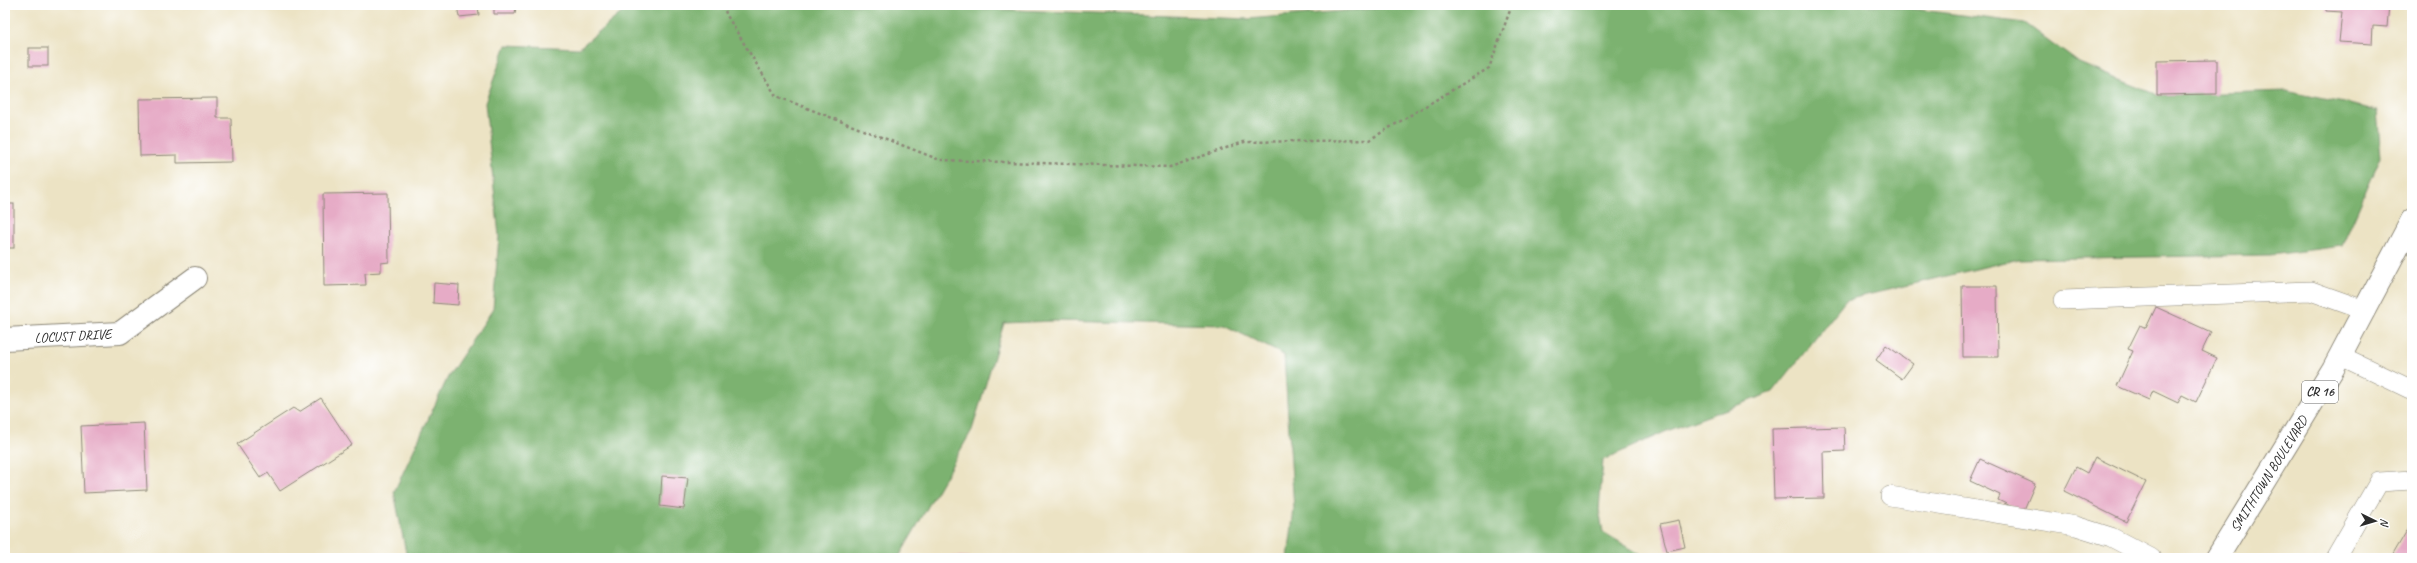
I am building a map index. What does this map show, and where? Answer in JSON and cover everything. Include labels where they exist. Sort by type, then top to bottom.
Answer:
[{"type":"main road","name":"SMITHTOWN BOULEVARD","points":[[2217,558],[2341,356],[2412,220]]},
{"type":"main road","name":"LOCUST DRIVE","points":[[5,340],[120,333],[195,278]]},
{"type":"lane","points":[[2063,300],[2311,291],[2364,310]]},
{"type":"lane","points":[[2341,356],[2412,390]]},
{"type":"lane","points":[[2335,558],[2379,482],[2412,480]]},
{"type":"lane","points":[[1890,496],[2076,526],[2111,537],[2151,558]]},
{"type":"path","points":[[724,5],[726,14],[776,96],[940,160],[1170,167],[1244,142],[1369,140],[1489,68],[1512,5]]},
{"type":"green space","points":[[631,5],[961,5],[964,8],[1248,19],[1415,5],[1882,5],[2025,23],[2079,63],[2157,95],[2286,91],[2377,110],[2381,157],[2342,246],[2270,255],[2018,259],[1846,300],[1773,392],[1667,431],[1603,460],[1599,510],[1603,532],[1643,556],[1670,558],[1288,558],[1294,509],[1284,355],[1224,325],[1054,321],[1004,323],[972,430],[899,557],[407,558],[394,492],[448,377],[493,309],[499,236],[485,103],[506,45],[579,48]]},
{"type":"building","points":[[457,5],[478,5],[479,15],[459,17]]},
{"type":"building","points":[[494,5],[516,5],[515,14],[494,14]]},
{"type":"building","points":[[2326,5],[2389,5],[2387,27],[2373,26],[2372,44],[2339,42],[2342,12],[2326,11]]},
{"type":"building","points":[[29,48],[48,48],[48,66],[29,66]]},
{"type":"building","points":[[2217,60],[2217,94],[2157,95],[2157,61]]},
{"type":"building","points":[[217,98],[217,118],[231,118],[232,162],[177,163],[177,155],[140,156],[139,99]]},
{"type":"building","points":[[388,193],[389,262],[381,263],[381,272],[365,273],[366,285],[324,286],[323,194]]},
{"type":"building","points":[[5,204],[14,204],[14,248],[5,248]]},
{"type":"building","points":[[434,283],[459,285],[458,305],[433,303]]},
{"type":"building","points":[[1962,286],[1997,286],[1998,357],[1963,357]]},
{"type":"building","points":[[2156,307],[2211,332],[2202,351],[2217,358],[2196,402],[2182,395],[2178,403],[2153,391],[2149,400],[2117,386],[2133,351],[2128,349],[2140,325],[2146,328]]},
{"type":"building","points":[[1886,345],[1913,364],[1902,379],[1876,360]]},
{"type":"building","points":[[321,398],[352,445],[280,491],[268,473],[260,478],[237,444],[293,408],[299,412]]},
{"type":"building","points":[[144,423],[147,490],[84,493],[81,426]]},
{"type":"building","points":[[1844,427],[1845,451],[1823,452],[1824,498],[1774,499],[1772,429]]},
{"type":"building","points":[[2095,457],[2146,482],[2126,522],[2064,491],[2076,467],[2087,473]]},
{"type":"building","points":[[1980,459],[2035,484],[2023,512],[1998,500],[2000,495],[1970,481]]},
{"type":"building","points":[[662,476],[688,478],[684,509],[660,506]]},
{"type":"building","points":[[1679,520],[1685,547],[1667,551],[1660,524]]},
{"type":"building","points":[[2412,522],[2412,558],[2391,558]]},
{"type":"building","points":[[952,556],[970,557],[970,558],[952,558]]}]
